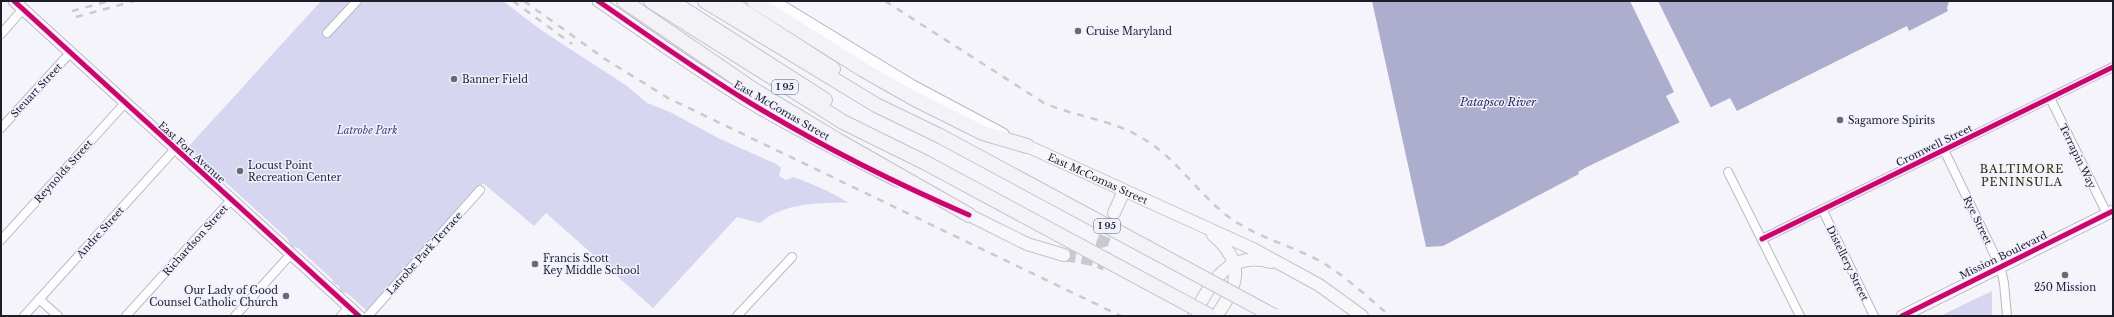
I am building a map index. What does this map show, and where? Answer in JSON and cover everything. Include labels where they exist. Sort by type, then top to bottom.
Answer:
[{"type":"highway","points":[[624,1],[754,90],[839,142],[969,215]]},
{"type":"highway","name":"I 95","points":[[651,1],[729,52],[843,122],[926,163],[1210,316]]},
{"type":"highway","name":"I 95","points":[[671,1],[926,163]]},
{"type":"highway","name":"I 95","points":[[705,1],[876,105],[940,136],[1274,316]]},
{"type":"highway","name":"I 95","points":[[728,1],[940,136]]},
{"type":"highway","points":[[754,1],[844,58],[913,98],[983,133],[1027,146]]},
{"type":"main road","name":"East McComas Street","points":[[1027,146],[1253,249],[1319,285],[1362,316]]},
{"type":"main road","points":[[1114,213],[1124,191]]},
{"type":"main road","name":"East McComas Street","points":[[969,215],[1027,244],[1064,255]]},
{"type":"main road","points":[[1204,227],[1222,242],[1235,263],[1236,276],[1231,295],[1216,316]]},
{"type":"main road","points":[[1194,316],[1213,281],[1235,263],[1257,259],[1285,267]]},
{"type":"street","name":"East Fort Avenue","points":[[14,1],[359,316]]},
{"type":"street","points":[[327,33],[357,1]]},
{"type":"street","name":"East McComas Street","points":[[598,1],[698,70],[752,104],[841,153],[933,200],[969,215]]},
{"type":"street","name":"East McComas Street","points":[[773,1],[911,86],[1027,146]]},
{"type":"street","points":[[1,34],[23,9]]},
{"type":"street","name":"Steuart Street","points":[[1,128],[70,53]]},
{"type":"street","name":"Cromwell Street","points":[[1762,239],[2113,67]]},
{"type":"street","name":"Terrapin Way","points":[[2050,98],[2110,213]]},
{"type":"street","name":"Reynolds Street","points":[[1,240],[125,103]]},
{"type":"street","name":"Andre Street","points":[[24,316],[175,149]]},
{"type":"street","name":"Rye Street","points":[[1944,150],[2000,266],[2004,283],[2007,316]]},
{"type":"street","points":[[1728,172],[1800,316]]},
{"type":"street","name":"Latrobe Park Terrace","points":[[368,316],[480,190]]},
{"type":"street","name":"Richardson Street","points":[[126,316],[231,200]]},
{"type":"street","name":"Distellery Street","points":[[1822,209],[1874,316]]},
{"type":"street","name":"Mission Boulevard","points":[[1902,316],[2000,266],[2110,213]]},
{"type":"street","points":[[235,316],[291,254]]},
{"type":"street","points":[[737,316],[792,256]]},
{"type":"street","points":[[39,299],[58,316]]},
{"type":"street","points":[[341,316],[349,307]]},
{"type":"green space","name":"Latrobe Park","points":[[321,1],[503,1],[541,30],[627,86],[647,103],[672,113],[718,138],[776,164],[781,168],[779,176],[786,180],[793,177],[815,185],[849,203],[802,205],[780,211],[769,216],[760,223],[737,217],[653,308],[546,213],[534,226],[483,183],[446,224],[411,275],[405,277],[403,283],[377,303],[375,302],[367,311],[347,293],[341,292],[339,286],[333,283],[332,279],[298,248],[291,246],[287,238],[191,151],[189,146]]},
{"type":"green space","points":[[1992,291],[1992,316],[1940,316]]},
{"type":"water","name":"Patapsco River","points":[[1372,1],[1949,1],[1947,8],[1948,11],[1909,31],[1907,26],[1737,111],[1730,98],[1587,167],[1578,172],[1579,174],[1443,246],[1426,247]]},
{"type":"pier","points":[[1630,1],[1658,1],[1711,108],[1680,123],[1666,96],[1674,92]]},
{"type":"tunnel","points":[[1107,265],[1102,244],[1114,213]]},
{"type":"tunnel","points":[[1064,255],[1093,260],[1105,265]]},
{"type":"railway","points":[[72,11],[109,1]]},
{"type":"railway","points":[[76,17],[134,1]]},
{"type":"railway","points":[[513,1],[572,44]]},
{"type":"railway","points":[[524,1],[605,59],[668,98],[1121,316]]},
{"type":"railway","points":[[885,1],[1044,103],[1120,127],[1144,139],[1169,158],[1223,213],[1246,228],[1308,255],[1328,266],[1347,279],[1390,316]]},
{"type":"cycle path","points":[[14,1],[359,316]]},
{"type":"cycle path","points":[[598,1],[674,54],[778,120],[859,163],[969,215]]},
{"type":"cycle path","points":[[1762,239],[2113,67]]},
{"type":"cycle path","points":[[1902,316],[2113,211]]},
{"type":"place","name":"Cruise Maryland","points":[[1078,31]]},
{"type":"place","name":"Banner Field","points":[[454,79]]},
{"type":"place","name":"Sagamore Spirits","points":[[1840,120]]},
{"type":"place","name":"Locust Point Recreation Center","points":[[240,171]]},
{"type":"place","name":"Francis Scott Key Middle School","points":[[535,264]]},
{"type":"place","name":"250 Mission","points":[[2065,275]]},
{"type":"place","name":"Our Lady of Good Counsel Catholic Church","points":[[286,296]]},
{"type":"district","name":"BALTIMORE PENINSULA","points":[[2022,175]]}]
